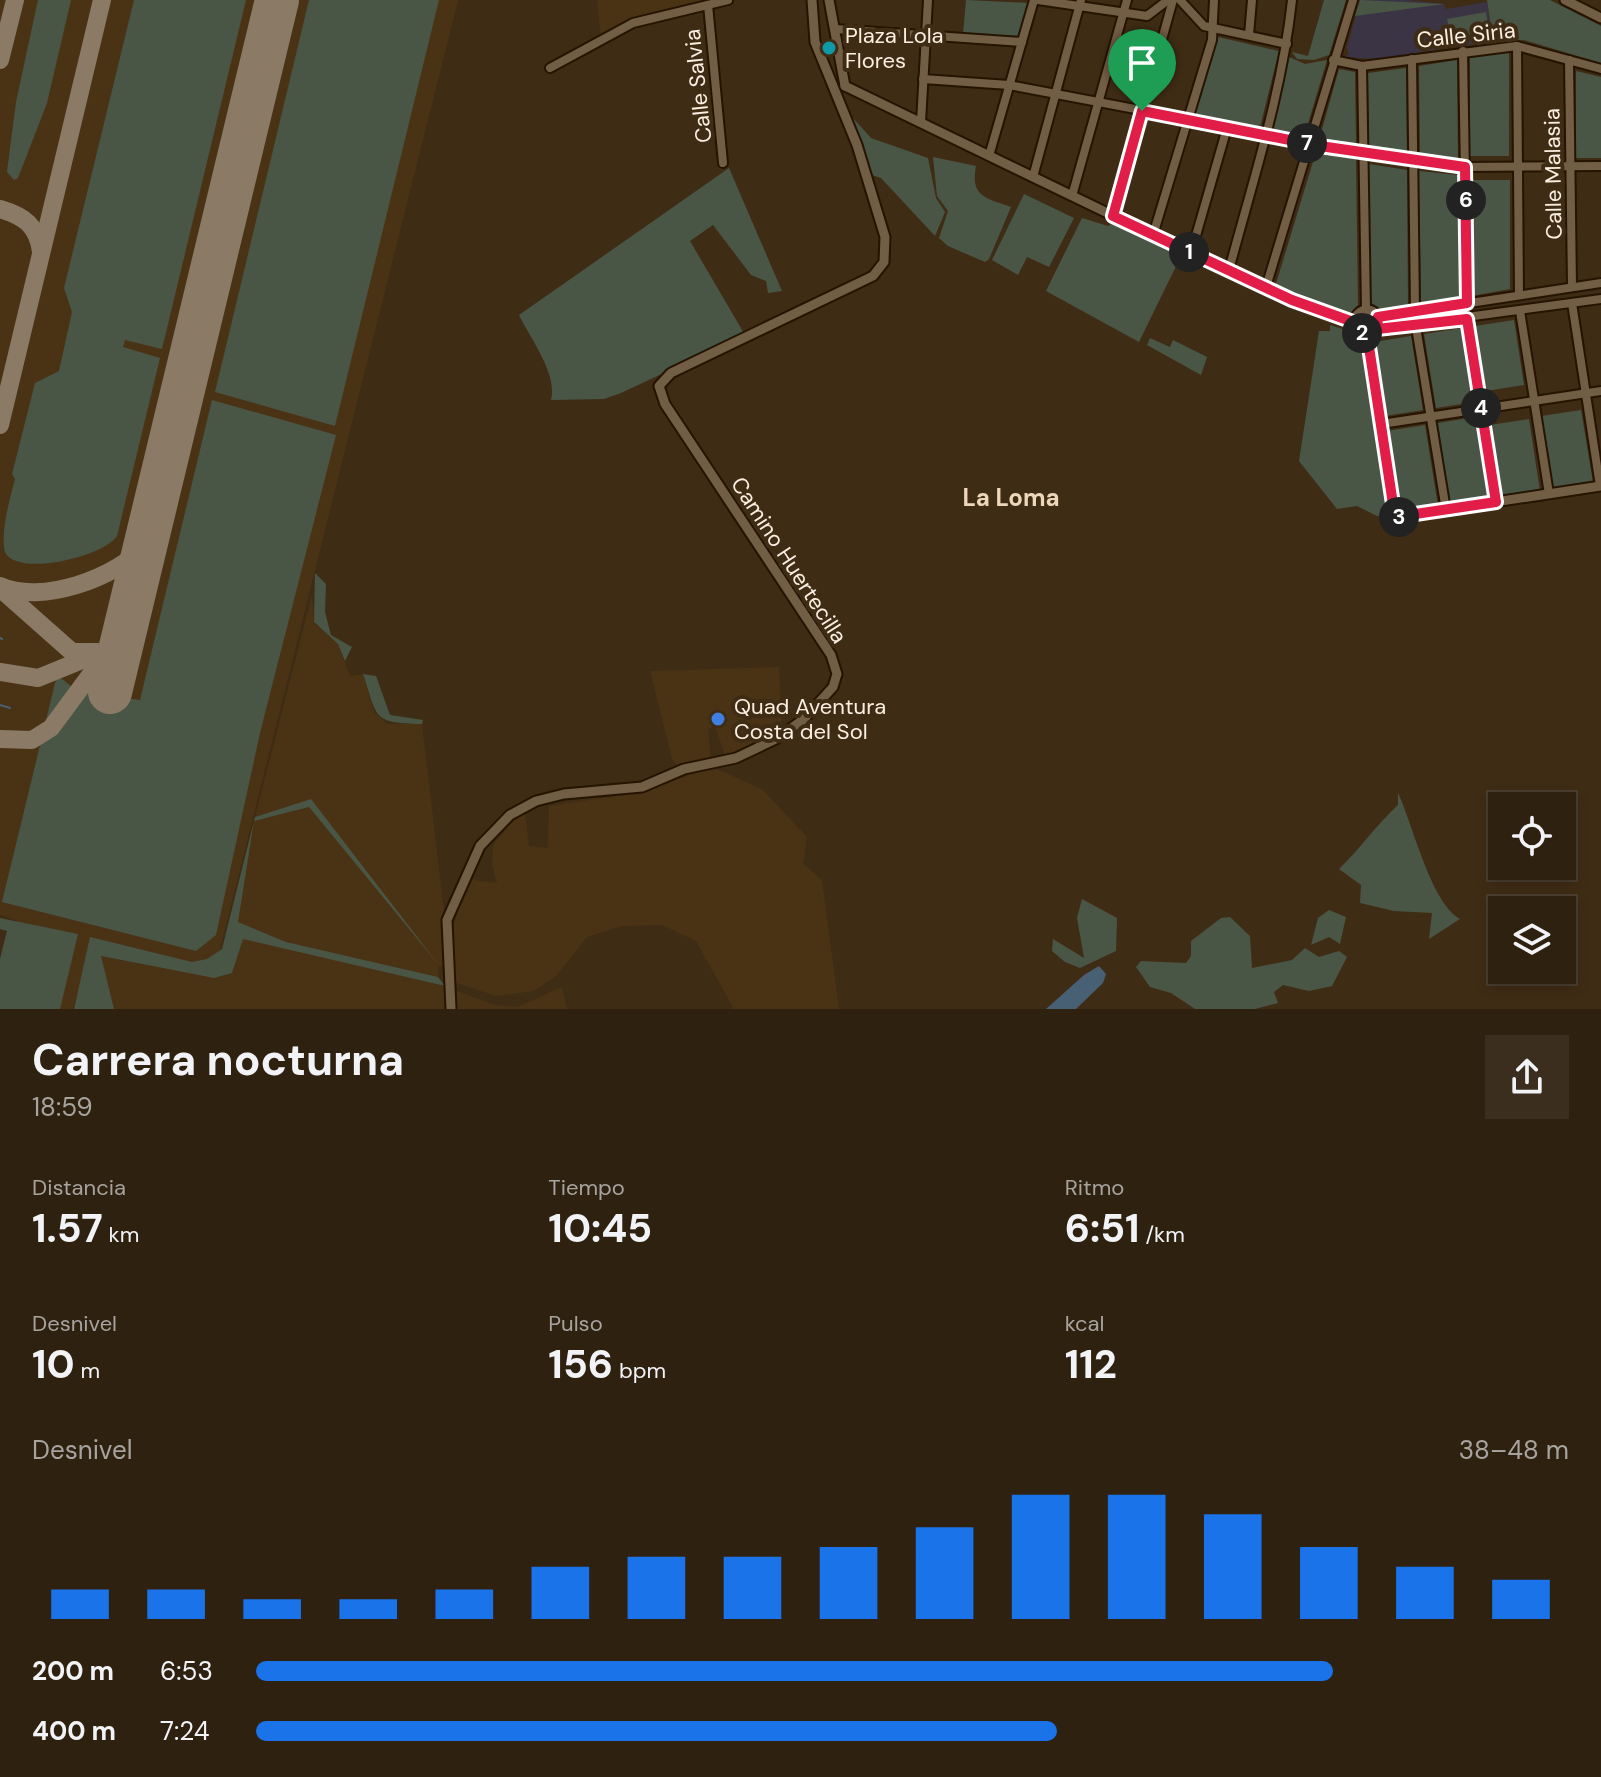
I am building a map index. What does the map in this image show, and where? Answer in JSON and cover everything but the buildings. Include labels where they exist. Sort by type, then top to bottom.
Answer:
[{"type":"street","points":[[550,68],[633,23],[728,0]]},
{"type":"street","points":[[812,0],[815,42],[834,89],[845,86],[1191,253],[1356,323]]},
{"type":"street","points":[[829,0],[845,86]]},
{"type":"street","points":[[921,122],[928,0]]},
{"type":"street","points":[[989,156],[1036,0],[1080,3],[1147,16],[1170,0]]},
{"type":"street","points":[[1072,196],[1127,0]]},
{"type":"street","points":[[1113,216],[1170,0]]},
{"type":"street","points":[[1180,0],[1204,26],[1287,44]]},
{"type":"street","points":[[1153,235],[1212,40],[1214,0]]},
{"type":"street","points":[[1249,35],[1252,0]]},
{"type":"street","points":[[1229,270],[1267,135],[1287,44],[1292,0]]},
{"type":"street","points":[[1266,287],[1353,0]]},
{"type":"street","points":[[1565,0],[1601,18]]},
{"type":"street","points":[[1033,177],[1080,3]]},
{"type":"street","name":"Calle Salvia","points":[[708,5],[723,163]]},
{"type":"street","points":[[835,29],[1022,42]]},
{"type":"street","points":[[1517,46],[1519,295]]},
{"type":"street","name":"Calle Siria","points":[[1333,60],[1362,66],[1517,46],[1538,48],[1601,69]]},
{"type":"street","points":[[1463,51],[1467,303]]},
{"type":"street","points":[[1412,59],[1415,311]]},
{"type":"street","name":"Calle Malasia","points":[[1569,60],[1572,287]]},
{"type":"street","points":[[1362,66],[1366,310]]},
{"type":"street","points":[[923,79],[1009,85],[1414,162],[1465,167],[1601,166]]},
{"type":"street","name":"Camino Huertecilla","points":[[451,1009],[447,920],[480,846],[510,815],[550,798],[642,787],[684,769],[736,758],[778,738],[804,719],[833,687],[837,674],[831,655],[665,404],[659,386],[671,373],[873,276],[884,262],[885,237],[868,178],[834,89]]},
{"type":"street","points":[[1191,253],[1227,128]]},
{"type":"street","points":[[1366,310],[1378,317],[1601,283]]},
{"type":"street","points":[[1366,310],[1358,315],[1356,323],[1359,331],[1372,332],[1601,299]]},
{"type":"street","points":[[1378,317],[1372,332],[1381,424],[1395,517],[1601,486],[1572,303]]},
{"type":"street","points":[[1520,311],[1549,494]]},
{"type":"street","points":[[1467,319],[1496,502]]},
{"type":"street","points":[[1416,327],[1446,510]]},
{"type":"street","points":[[1381,424],[1601,391]]},
{"type":"shaded area","points":[[0,0],[458,0],[215,969],[92,940],[73,1009],[0,1009],[0,985],[16,920],[0,915]]},
{"type":"shaded area","points":[[597,0],[706,0],[706,3],[657,12],[601,37]]},
{"type":"shaded area","points":[[1360,0],[1407,0],[1444,4],[1446,9],[1487,2],[1493,41],[1376,59],[1344,57],[1349,54],[1347,48]]},
{"type":"shaded area","points":[[312,595],[314,623],[338,644],[350,676],[363,674],[374,712],[388,724],[422,724],[445,920],[440,923],[443,967],[438,966],[438,977],[286,942],[237,922],[254,821],[309,807],[413,933],[311,799],[255,817]]},
{"type":"shaded area","points":[[779,667],[782,730],[725,756],[715,726],[708,729],[711,759],[678,766],[672,759],[650,671]]},
{"type":"shaded area","points":[[712,767],[762,789],[807,837],[803,864],[822,880],[839,1009],[734,1009],[696,941],[662,925],[622,926],[587,937],[556,976],[534,991],[496,996],[454,982],[452,932],[466,879],[497,883],[492,865],[493,845],[517,816],[525,812],[529,846],[548,848],[549,806],[643,792]]},
{"type":"shaded area","points":[[243,938],[445,986],[447,1009],[114,1009],[100,956],[214,978],[232,973]]},
{"type":"shaded area","points":[[562,987],[567,1009],[457,1009],[455,990],[494,1005],[518,1007]]},
{"type":"green space","points":[[38,0],[71,0],[47,103],[18,178],[14,180],[7,172],[16,102]]},
{"type":"green space","points":[[134,0],[246,0],[162,349],[125,340],[123,347],[160,358],[117,536],[96,551],[79,557],[43,564],[26,563],[13,560],[5,552],[5,525],[15,479],[12,474],[35,383],[59,371],[72,312],[64,288]]},
{"type":"green space","points":[[309,0],[439,0],[335,426],[215,392]]},
{"type":"green space","points":[[966,0],[1030,3],[1020,38],[963,34]]},
{"type":"green space","points":[[1324,0],[1346,0],[1329,55],[1314,60],[1297,59],[1292,52],[1308,56]]},
{"type":"green space","points":[[1360,0],[1444,4],[1355,16]]},
{"type":"green space","points":[[1487,0],[1550,0],[1601,26],[1601,63],[1524,40],[1493,41]]},
{"type":"green space","points":[[1486,12],[1489,31],[1451,38],[1447,19]]},
{"type":"green space","points":[[1218,37],[1279,51],[1260,127],[1195,116]]},
{"type":"green space","points":[[1509,51],[1509,156],[1470,156],[1470,58]]},
{"type":"green space","points":[[1289,57],[1305,64],[1327,60],[1304,137],[1272,131]]},
{"type":"green space","points":[[1457,60],[1458,160],[1420,157],[1419,66]]},
{"type":"green space","points":[[1406,68],[1407,155],[1369,148],[1368,73]]},
{"type":"green space","points":[[1339,69],[1355,72],[1356,147],[1319,140]]},
{"type":"green space","points":[[1576,71],[1601,77],[1601,158],[1576,158]]},
{"type":"green space","points":[[853,118],[871,138],[928,158],[936,198],[945,212],[935,236],[881,178],[872,175]]},
{"type":"green space","points":[[1316,152],[1356,158],[1358,305],[1349,314],[1324,309],[1275,287]]},
{"type":"green space","points":[[933,157],[976,166],[975,184],[982,195],[1011,207],[985,262],[948,246],[939,238],[948,211],[937,196]]},
{"type":"green space","points":[[1369,164],[1407,170],[1408,309],[1381,310],[1370,302]]},
{"type":"green space","points":[[729,168],[782,291],[768,293],[766,281],[751,275],[713,225],[690,241],[745,335],[604,399],[551,400],[547,368],[519,315]]},
{"type":"green space","points":[[1419,171],[1458,175],[1459,297],[1421,304]]},
{"type":"green space","points":[[1469,180],[1510,180],[1510,289],[1472,296]]},
{"type":"green space","points":[[1024,194],[1074,218],[1049,267],[1027,257],[1018,275],[992,260]]},
{"type":"green space","points":[[1082,218],[1108,226],[1113,223],[1181,256],[1139,342],[1046,291]]},
{"type":"green space","points":[[1514,320],[1524,385],[1486,391],[1475,326]]},
{"type":"green space","points":[[1330,325],[1349,331],[1362,344],[1387,514],[1377,516],[1357,506],[1337,509],[1299,461],[1319,331],[1330,331]]},
{"type":"green space","points":[[1462,328],[1474,402],[1436,408],[1424,334]]},
{"type":"green space","points":[[1411,336],[1423,410],[1385,416],[1374,342]]},
{"type":"green space","points":[[1150,338],[1170,347],[1173,340],[1207,357],[1201,375],[1147,345]]},
{"type":"green space","points":[[212,400],[336,435],[260,733],[216,935],[196,951],[2,902],[57,675],[77,691],[140,700]]},
{"type":"green space","points":[[1581,410],[1593,482],[1553,489],[1541,416]]},
{"type":"green space","points":[[1475,417],[1488,498],[1450,504],[1438,423]]},
{"type":"green space","points":[[1529,419],[1540,491],[1501,497],[1490,425]]},
{"type":"green space","points":[[1425,425],[1438,506],[1400,512],[1387,431]]},
{"type":"green space","points":[[315,573],[326,584],[325,612],[331,635],[352,647],[345,661],[338,644],[314,622]]},
{"type":"green space","points":[[363,674],[376,676],[390,715],[423,720],[422,724],[394,722],[379,716]]},
{"type":"green space","points":[[1398,793],[1432,881],[1440,897],[1460,919],[1429,939],[1432,913],[1394,911],[1360,903],[1361,885],[1339,869],[1398,805]]},
{"type":"green space","points":[[311,799],[438,964],[309,807],[254,821],[255,817]]},
{"type":"green space","points":[[254,821],[238,922],[286,942],[438,977],[445,986],[243,939],[232,973],[214,978],[101,956],[114,1009],[74,1009],[90,937],[192,962],[207,959],[222,949]]},
{"type":"green space","points":[[1082,899],[1117,918],[1116,951],[1080,968],[1065,962],[1052,951],[1053,939],[1084,958],[1077,918]]},
{"type":"green space","points":[[1329,910],[1346,917],[1340,944],[1329,937],[1311,945],[1318,918]]},
{"type":"green space","points":[[1230,917],[1250,936],[1252,968],[1292,960],[1305,948],[1319,957],[1339,951],[1347,957],[1332,986],[1309,991],[1283,985],[1274,992],[1278,1003],[1255,1009],[1195,1009],[1171,993],[1150,987],[1136,967],[1141,961],[1186,963],[1191,956],[1191,941],[1221,918]]},
{"type":"green space","points":[[0,918],[78,934],[60,1009],[0,1009],[0,959],[7,931],[0,929]]},
{"type":"water","points":[[1099,966],[1106,974],[1103,983],[1076,1009],[1046,1009],[1084,975]]},
{"type":"waterway","points":[[0,705],[10,708]]},
{"type":"taxiway","points":[[0,60],[15,0]]},
{"type":"taxiway","points":[[0,425],[102,0]]},
{"type":"taxiway","points":[[0,209],[28,223],[37,235],[41,252]]},
{"type":"taxiway","points":[[0,586],[36,592],[77,585],[116,568],[145,545]]},
{"type":"taxiway","points":[[2,590],[72,652],[100,652]]},
{"type":"taxiway","points":[[0,739],[32,740],[51,728],[125,628]]},
{"type":"taxiway","points":[[0,672],[38,678],[92,656]]},
{"type":"runway","points":[[110,692],[277,0]]},
{"type":"place","name":"Plaza Lola Flores","points":[[829,48]]},
{"type":"place","name":"Quad Aventura Costa del Sol","points":[[718,719]]},
{"type":"district","name":"La Loma","points":[[1011,497]]},
{"type":"route","points":[[1142,111],[1320,146],[1465,167],[1467,303],[1378,317],[1377,329],[1467,319],[1496,502],[1395,517],[1367,334],[1359,331],[1356,323],[1343,321],[1292,300],[1113,216],[1142,111]]}]
